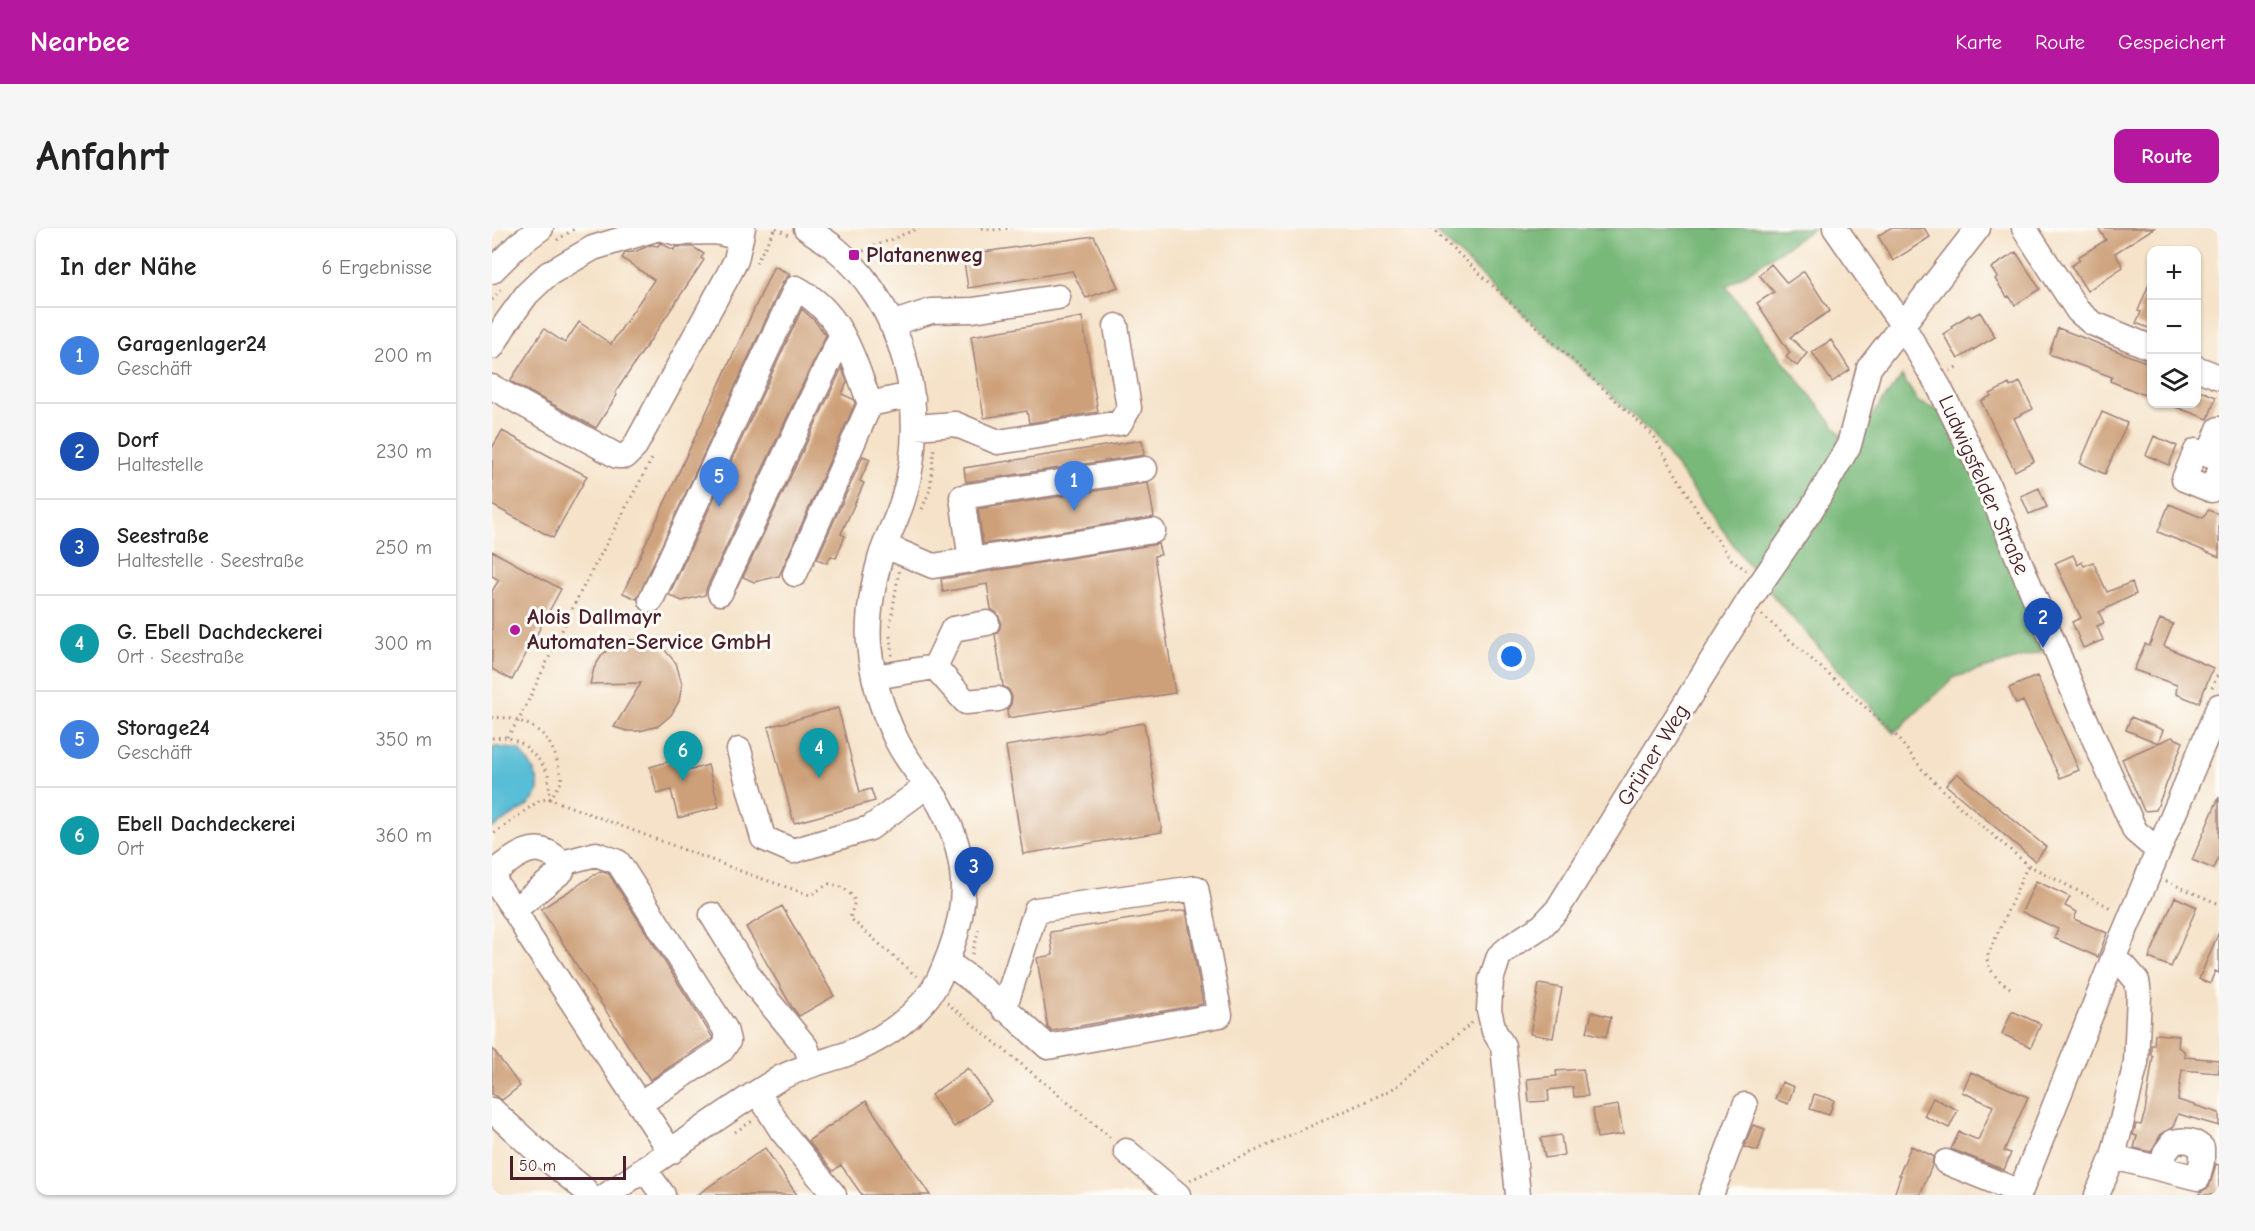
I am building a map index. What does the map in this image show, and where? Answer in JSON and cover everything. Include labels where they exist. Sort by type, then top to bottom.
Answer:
[{"type":"street","points":[[492,271],[518,244],[541,228]]},
{"type":"street","points":[[492,347],[527,294],[548,274],[593,248],[659,228],[677,233],[742,233],[731,270],[634,448],[626,456],[617,456],[492,387]]},
{"type":"street","name":"Ludwigsfelder Straße","points":[[1835,228],[1903,326],[1939,387],[1987,483],[2080,707],[2135,831],[2159,848]]},
{"type":"street","name":"Grüner Weg","points":[[1518,1195],[1503,1046],[1494,1031],[1490,1003],[1491,980],[1499,956],[1510,946],[1542,926],[1557,910],[1748,602],[1811,510],[1849,445],[1869,368],[1978,228]]},
{"type":"street","points":[[2024,228],[2078,311],[2092,323],[2147,346]]},
{"type":"street","points":[[607,1195],[794,1070],[843,1055],[878,1041],[915,1011],[928,981],[946,962],[960,927],[964,885],[956,838],[939,803],[896,741],[879,697],[869,644],[870,619],[877,575],[904,495],[915,427],[908,367],[891,324],[873,292],[850,262],[831,245],[803,231]]},
{"type":"street","points":[[651,600],[796,288],[812,297],[837,322],[870,404],[795,574]]},
{"type":"street","points":[[891,324],[931,311],[973,310],[1058,297]]},
{"type":"street","points":[[915,427],[955,424],[998,442],[1120,423],[1129,408],[1116,326]]},
{"type":"street","points":[[720,593],[842,334]]},
{"type":"street","points":[[2201,370],[2219,377]]},
{"type":"street","points":[[870,404],[897,398],[913,399]]},
{"type":"street","points":[[2215,462],[2219,429]]},
{"type":"street","points":[[971,561],[962,497],[1145,469]]},
{"type":"street","points":[[885,546],[933,566],[1153,531]]},
{"type":"street","points":[[935,667],[953,629],[987,623]]},
{"type":"street","points":[[875,677],[935,667]]},
{"type":"street","points":[[935,667],[966,702],[998,699]]},
{"type":"street","points":[[1946,1162],[2020,1193],[2113,959],[2219,706]]},
{"type":"street","points":[[739,750],[763,838],[793,851],[870,828],[927,786]]},
{"type":"street","points":[[514,909],[554,880],[562,871],[562,863],[552,853],[537,849],[525,850],[497,869],[493,875],[494,880],[671,1152]]},
{"type":"street","points":[[562,863],[596,854],[618,862],[725,1029],[728,1041],[722,1050],[639,1104]]},
{"type":"street","points":[[946,962],[964,973],[1004,1009],[1048,1047],[1220,1015],[1196,888],[1036,910],[1004,1009]]},
{"type":"street","points":[[712,915],[755,985],[806,1047],[812,1064]]},
{"type":"street","points":[[2097,1195],[2113,1157],[2136,1062],[2139,995],[2136,981],[2126,968],[2113,959]]},
{"type":"street","points":[[758,1093],[782,1131],[834,1195]]},
{"type":"street","points":[[1711,1195],[1745,1105]]},
{"type":"street","points":[[492,1110],[522,1139],[584,1189],[588,1195]]},
{"type":"street","points":[[1126,1150],[1173,1191]]},
{"type":"street","points":[[2113,1157],[2162,1168]]},
{"type":"street","points":[[645,1170],[663,1195]]},
{"type":"path","points":[[753,270],[776,228],[803,231]]},
{"type":"path","points":[[862,251],[920,228]]},
{"type":"path","points":[[982,228],[992,230],[1012,228]]},
{"type":"path","points":[[1431,228],[1653,435],[1695,507],[1730,558],[1761,582]]},
{"type":"path","points":[[1949,372],[1960,365]]},
{"type":"path","points":[[507,737],[519,720],[580,593],[658,447]]},
{"type":"path","points":[[1748,602],[1894,733],[1922,769],[1960,807],[2028,864],[2130,918]]},
{"type":"path","points":[[492,718],[519,720],[544,736],[557,759],[562,781],[550,799]]},
{"type":"path","points":[[492,738],[507,737],[523,744],[548,773],[550,799]]},
{"type":"path","points":[[492,835],[540,800],[550,799],[810,895],[829,884],[842,886],[850,892],[855,901],[850,918],[920,979],[928,981],[1126,1150]]},
{"type":"path","points":[[2010,988],[1991,970],[1987,957],[2028,864]]},
{"type":"path","points":[[2179,887],[2219,904]]},
{"type":"path","points":[[1173,1191],[1183,1183],[1400,1085],[1479,1018],[1490,1003]]},
{"type":"green space","points":[[1431,228],[1814,228],[1726,287],[1849,445],[1902,376],[1918,402],[1943,413],[1981,485],[2042,652],[1955,677],[1894,733],[1761,582],[1653,435]]},
{"type":"water","points":[[492,748],[519,750],[537,778],[538,788],[535,797],[519,812],[492,828]]},
{"type":"building","points":[[1890,228],[1924,228],[1930,237],[1893,261],[1878,236]]},
{"type":"building","points":[[2098,228],[2154,228],[2115,253],[2123,267],[2087,291],[2071,266],[2080,260],[2078,257],[2106,240]]},
{"type":"building","points":[[1094,236],[1118,287],[1086,298],[1072,271],[968,288],[963,255]]},
{"type":"building","points":[[660,243],[674,250],[675,247],[693,247],[704,254],[701,258],[704,260],[615,393],[617,395],[596,428],[510,381],[544,329],[565,343],[579,322],[611,344],[654,280],[622,258],[625,253],[651,245],[658,246]]},
{"type":"building","points":[[2016,252],[2040,289],[2015,305],[1995,279],[1997,277],[1991,268]]},
{"type":"building","points":[[1771,264],[1787,283],[1804,271],[1830,311],[1790,337],[1807,353],[1797,366],[1786,357],[1790,353],[1757,303],[1774,292],[1759,275]]},
{"type":"building","points":[[774,266],[790,274],[783,282],[637,599],[623,593]]},
{"type":"building","points":[[2147,289],[2147,327],[2136,323],[2141,312],[2138,311]]},
{"type":"building","points":[[802,309],[826,335],[705,595],[682,601],[669,595]]},
{"type":"building","points":[[1980,312],[1995,337],[1958,359],[1943,334],[1969,315],[1971,317]]},
{"type":"building","points":[[1082,317],[1098,412],[1029,423],[1027,411],[984,418],[971,336]]},
{"type":"building","points":[[2058,328],[2147,362],[2147,396],[2110,381],[2112,377],[2049,354]]},
{"type":"building","points":[[1831,340],[1850,370],[1832,382],[1812,352]]},
{"type":"building","points":[[842,368],[847,382],[842,394],[853,399],[855,403],[779,576],[754,582],[743,577]]},
{"type":"building","points":[[2020,382],[2033,409],[2014,418],[2034,461],[2015,471],[1981,401],[2009,384],[2010,387]]},
{"type":"building","points":[[2201,391],[2216,397],[2208,419],[2178,408],[2201,408]]},
{"type":"building","points":[[2102,412],[2127,423],[2105,474],[2080,463]]},
{"type":"building","points":[[502,431],[587,476],[553,538],[492,505],[492,448]]},
{"type":"building","points":[[2154,436],[2177,446],[2169,465],[2146,455]]},
{"type":"building","points":[[1142,440],[1144,455],[966,482],[964,468]]},
{"type":"building","points":[[863,456],[870,459],[860,481],[864,483],[841,534],[845,536],[836,558],[831,556],[827,563],[817,559]]},
{"type":"building","points":[[1148,483],[1154,517],[983,544],[978,509]]},
{"type":"building","points":[[2039,488],[2047,507],[2029,514],[2021,496]]},
{"type":"building","points":[[2169,504],[2203,518],[2208,510],[2219,514],[2219,557],[2158,532]]},
{"type":"building","points":[[1158,544],[1161,555],[1154,556],[1175,693],[1008,718],[1007,710],[1012,697],[1009,690],[1003,686],[995,635],[1000,628],[1001,621],[997,613],[991,609],[987,584],[943,592],[941,579]]},
{"type":"building","name":"Alois Dallmayr Automaten-Service GmbH","points":[[492,551],[561,589],[512,680],[492,669],[492,591],[499,580],[492,576]]},
{"type":"building","points":[[2073,555],[2078,565],[2082,562],[2084,566],[2093,562],[2107,592],[2132,582],[2136,594],[2099,612],[2104,623],[2097,626],[2103,640],[2083,648],[2072,622],[2081,618],[2055,563]]},
{"type":"building","points":[[2160,619],[2173,624],[2164,646],[2213,668],[2199,703],[2176,694],[2177,685],[2134,670],[2145,644],[2149,646]]},
{"type":"building","points":[[632,640],[647,641],[664,649],[676,663],[682,684],[679,701],[671,715],[658,726],[640,731],[627,731],[614,727],[641,683],[590,684],[594,668],[602,655],[612,646]]},
{"type":"building","points":[[2037,676],[2079,770],[2060,778],[2023,701],[2016,704],[2009,688]]},
{"type":"building","points":[[838,708],[860,792],[871,789],[875,801],[794,823],[768,727]]},
{"type":"building","points":[[2131,717],[2163,730],[2158,743],[2126,730]]},
{"type":"building","points":[[1144,723],[1162,832],[1023,854],[1006,746]]},
{"type":"building","points":[[2172,737],[2183,742],[2156,810],[2144,811],[2122,759]]},
{"type":"building","points":[[677,759],[681,773],[708,765],[719,807],[678,818],[671,790],[657,794],[650,767]]},
{"type":"building","points":[[1957,773],[2046,847],[2035,861],[1946,785]]},
{"type":"building","points":[[2219,797],[2219,857],[2214,869],[2192,860]]},
{"type":"building","points":[[600,871],[609,874],[713,1038],[650,1080],[541,909]]},
{"type":"building","points":[[2036,881],[2070,897],[2065,906],[2077,912],[2074,919],[2107,933],[2098,957],[2054,938],[2058,929],[2022,912]]},
{"type":"building","points":[[2175,897],[2197,907],[2171,967],[2149,958]]},
{"type":"building","points":[[782,906],[834,996],[799,1016],[746,927]]},
{"type":"building","points":[[1186,910],[1203,1004],[1052,1031],[1048,1028],[1037,958],[1053,955],[1050,932]]},
{"type":"building","points":[[2219,932],[2219,973],[2215,971],[2210,984],[2199,979]]},
{"type":"building","points":[[1539,984],[1562,988],[1553,1038],[1530,1034]]},
{"type":"building","points":[[2012,1011],[2041,1024],[2031,1047],[2002,1034]]},
{"type":"building","points":[[1592,1012],[1611,1017],[1606,1037],[1587,1032]]},
{"type":"building","points":[[2155,1034],[2179,1036],[2178,1047],[2184,1051],[2185,1057],[2219,1060],[2219,1073],[2182,1070],[2178,1100],[2219,1113],[2219,1126],[2178,1114],[2173,1127],[2161,1134],[2151,1152],[2134,1148],[2137,1136],[2133,1135],[2136,1124],[2141,1125],[2145,1112],[2153,1056],[2151,1045],[2154,1045]]},
{"type":"building","points":[[492,1048],[520,1086],[502,1100],[492,1094]]},
{"type":"building","points":[[968,1068],[991,1101],[954,1127],[931,1095]]},
{"type":"building","points":[[1583,1069],[1588,1096],[1574,1097],[1573,1087],[1548,1090],[1549,1101],[1529,1102],[1527,1079],[1557,1076],[1556,1071]]},
{"type":"building","points":[[1971,1072],[2028,1097],[2004,1151],[2011,1153],[2004,1170],[1951,1149],[1959,1132],[1978,1140],[1993,1106],[1962,1092]]},
{"type":"building","points":[[1782,1082],[1794,1087],[1788,1104],[1775,1099]]},
{"type":"building","points":[[1814,1094],[1834,1100],[1829,1115],[1810,1109]]},
{"type":"building","points":[[1933,1098],[1958,1110],[1949,1128],[1924,1116]]},
{"type":"building","points":[[866,1101],[930,1195],[862,1195],[841,1165],[833,1171],[808,1141]]},
{"type":"building","points":[[1618,1105],[1623,1134],[1597,1138],[1593,1109]]},
{"type":"building","points":[[1753,1125],[1765,1129],[1758,1151],[1744,1147]]},
{"type":"building","points":[[1561,1135],[1564,1155],[1545,1158],[1541,1138]]},
{"type":"building","points":[[1911,1146],[1933,1156],[1932,1165],[1920,1195],[1894,1195],[1901,1175],[1899,1175]]},
{"type":"building","points":[[765,1148],[797,1195],[697,1195]]},
{"type":"building","points":[[2216,1164],[2219,1165],[2219,1195],[2199,1195],[2209,1187]]},
{"type":"place","name":"Platanenweg","points":[[854,255]]},
{"type":"place","name":"Storage24","points":[[719,507]]},
{"type":"place","name":"Garagenlager24","points":[[1074,511]]},
{"type":"place","name":"Alois Dallmayr Automaten-Service GmbH","points":[[515,630]]},
{"type":"place","name":"Dorf","points":[[2043,648]]},
{"type":"place","name":"G. Ebell Dachdeckerei","points":[[819,778]]},
{"type":"place","name":"Ebell Dachdeckerei","points":[[683,781]]},
{"type":"place","name":"Seestraße","points":[[974,897]]}]
